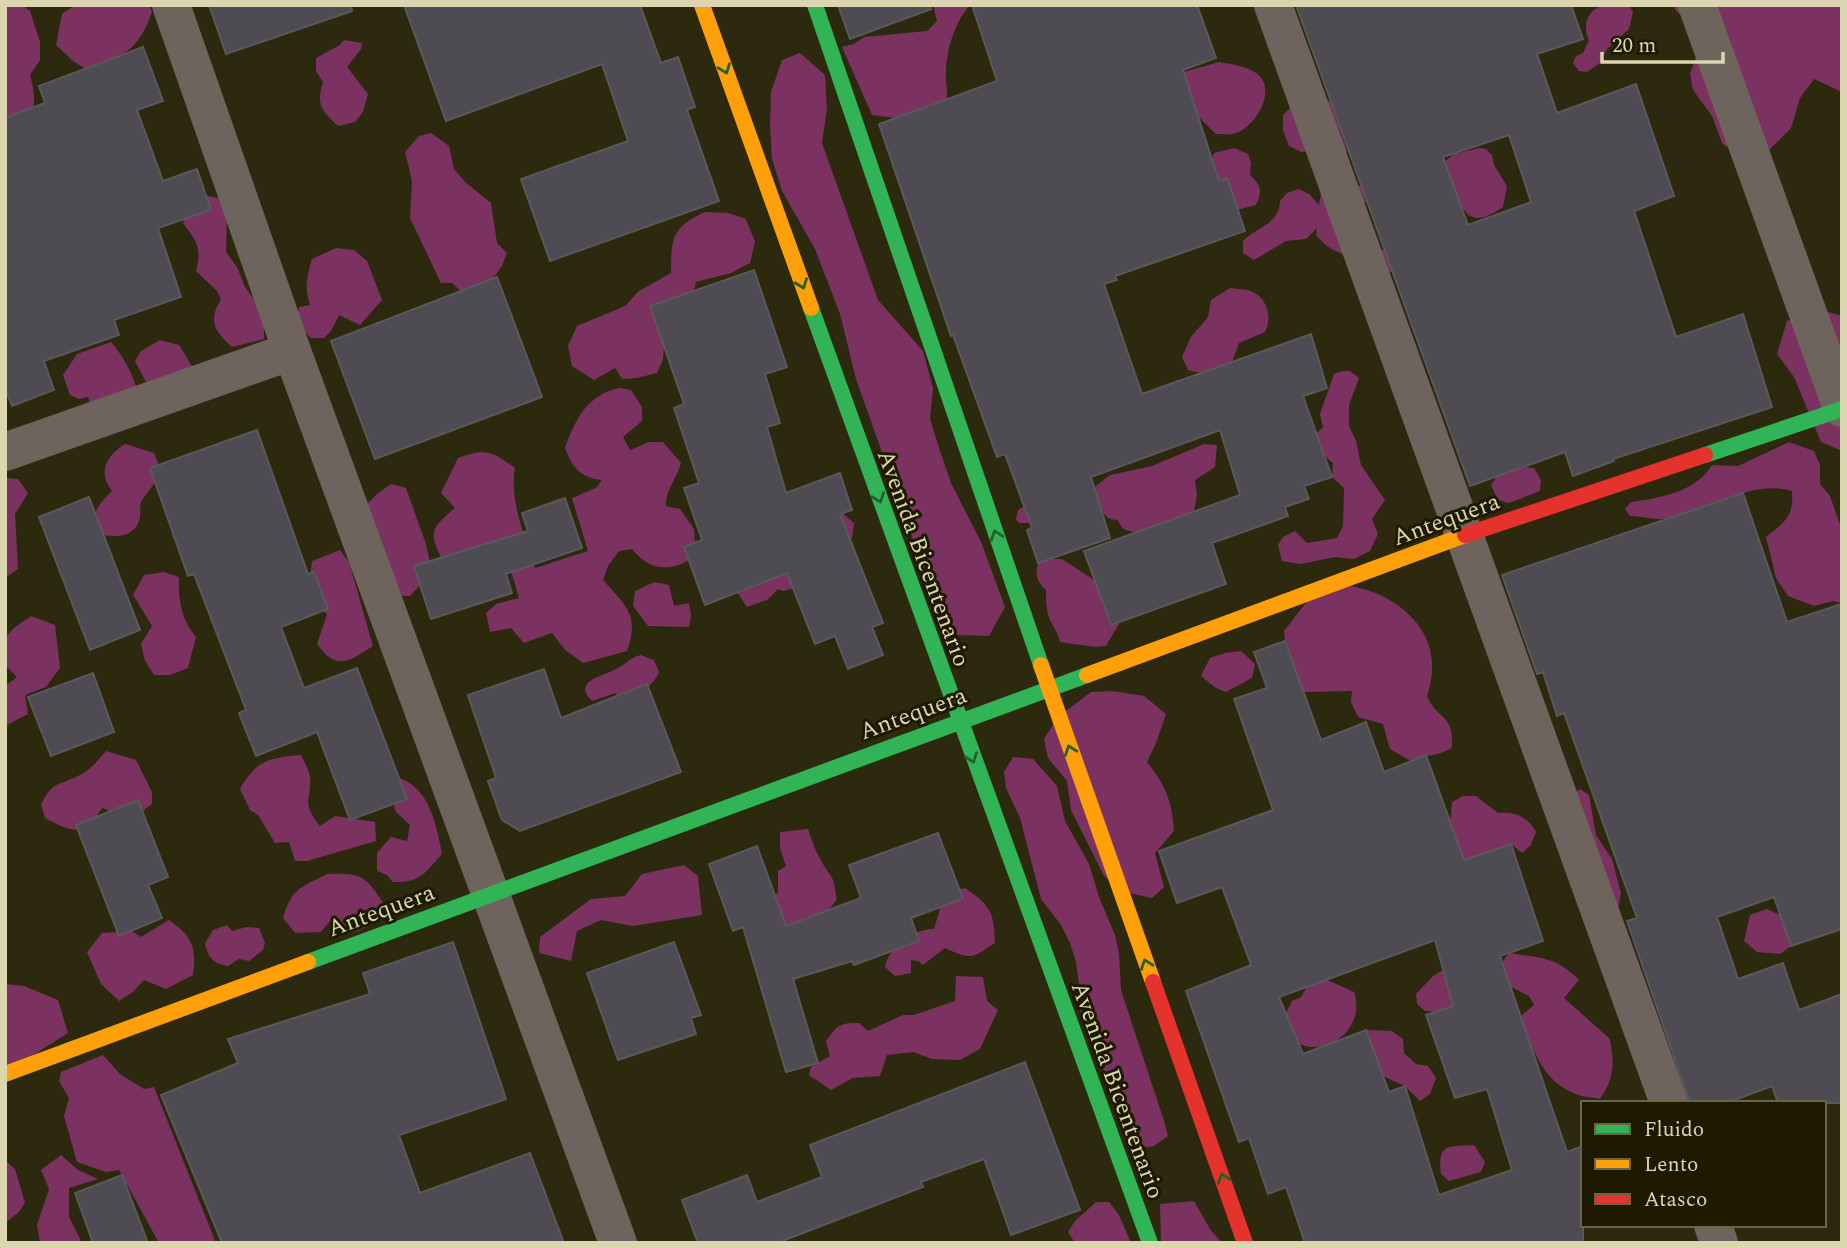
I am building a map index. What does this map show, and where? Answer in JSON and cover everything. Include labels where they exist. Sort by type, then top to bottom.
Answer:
[{"type":"street","points":[[171,5],[292,351],[618,1243]]},
{"type":"street","name":"Avenida Bicentenario","points":[[702,5],[1150,1243]]},
{"type":"street","points":[[815,5],[1049,689],[1245,1243]]},
{"type":"street","points":[[1273,5],[1668,1101]]},
{"type":"street","points":[[1697,5],[1842,409]]},
{"type":"street","points":[[5,452],[292,351]]},
{"type":"street","name":"Antequera","points":[[5,1074],[1466,535],[1842,409]]},
{"type":"shaded area","points":[[5,5],[22,5],[30,11],[40,42],[40,60],[30,75],[34,98],[31,112],[5,139]]},
{"type":"shaded area","points":[[75,5],[149,5],[152,12],[141,36],[128,51],[86,69],[56,45],[62,14]]},
{"type":"shaded area","points":[[933,5],[970,5],[959,21],[949,50],[946,113],[911,120],[872,115],[842,47],[854,44],[864,37],[927,31],[937,21]]},
{"type":"shaded area","points":[[1603,5],[1629,5],[1633,12],[1629,29],[1607,49],[1600,63],[1587,72],[1579,71],[1573,63],[1576,56],[1583,53],[1589,40],[1587,19]]},
{"type":"shaded area","points":[[1672,5],[1842,5],[1842,92],[1814,79],[1800,98],[1791,128],[1770,149],[1749,154],[1723,145],[1712,116],[1693,90],[1690,74],[1705,29],[1678,13]]},
{"type":"shaded area","points":[[344,40],[362,43],[361,49],[347,67],[368,94],[363,112],[355,122],[338,126],[320,102],[323,82],[316,71],[316,58]]},
{"type":"shaded area","points":[[800,53],[825,75],[827,109],[822,143],[878,300],[923,351],[933,388],[930,419],[940,451],[951,483],[981,542],[1005,607],[989,636],[957,635],[938,610],[856,379],[840,314],[815,249],[782,191],[772,159],[771,92],[782,60]]},
{"type":"shaded area","points":[[1219,62],[1256,73],[1263,80],[1265,89],[1265,98],[1256,117],[1241,131],[1233,134],[1216,134],[1160,79]]},
{"type":"shaded area","points":[[1299,99],[1330,101],[1347,150],[1344,158],[1331,149],[1301,152],[1289,146],[1283,130],[1283,115]]},
{"type":"shaded area","points":[[431,133],[449,146],[454,169],[465,182],[491,203],[497,243],[507,253],[502,266],[484,290],[465,295],[452,283],[441,283],[410,218],[412,181],[405,152],[419,136]]},
{"type":"shaded area","points":[[1234,148],[1248,154],[1251,163],[1250,175],[1259,185],[1260,192],[1256,205],[1237,210],[1227,178],[1211,183],[1206,174],[1216,170],[1212,158],[1214,153]]},
{"type":"shaded area","points":[[1486,149],[1492,155],[1494,165],[1507,186],[1503,207],[1488,216],[1477,218],[1469,215],[1463,208],[1442,164],[1454,154]]},
{"type":"shaded area","points":[[1367,184],[1383,196],[1360,204],[1376,252],[1430,232],[1393,271],[1373,276],[1349,257],[1326,245],[1316,235],[1317,228],[1306,239],[1286,241],[1254,260],[1243,253],[1243,241],[1271,221],[1279,209],[1280,201],[1287,193],[1299,189],[1309,194],[1319,205],[1322,187]]},
{"type":"shaded area","points":[[201,195],[219,198],[227,214],[226,252],[259,306],[264,321],[264,339],[232,347],[217,331],[214,320],[221,299],[217,291],[196,271],[197,245],[183,223],[191,202]]},
{"type":"shaded area","points":[[705,212],[728,213],[746,219],[755,242],[750,263],[731,273],[696,282],[692,300],[665,332],[663,360],[657,373],[622,379],[615,368],[594,380],[572,366],[568,346],[577,326],[625,306],[639,291],[671,273],[676,235],[686,223]]},
{"type":"shaded area","points":[[336,248],[354,250],[367,261],[382,300],[360,325],[339,315],[324,338],[311,338],[296,323],[299,307],[310,305],[307,287],[310,265],[312,259]]},
{"type":"shaded area","points":[[1230,288],[1251,291],[1262,299],[1268,315],[1265,332],[1239,343],[1232,362],[1201,373],[1188,370],[1182,357],[1191,337],[1208,317],[1211,300]]},
{"type":"shaded area","points":[[1825,311],[1842,316],[1842,451],[1821,442],[1794,377],[1777,354],[1787,321]]},
{"type":"shaded area","points":[[160,340],[179,345],[192,366],[150,390],[135,361],[141,351]]},
{"type":"shaded area","points":[[111,342],[128,366],[138,394],[93,412],[88,397],[79,399],[70,395],[63,375],[77,354]]},
{"type":"shaded area","points":[[1350,371],[1359,378],[1349,405],[1349,426],[1356,441],[1361,465],[1385,500],[1372,519],[1378,534],[1370,551],[1354,559],[1335,557],[1301,564],[1282,561],[1278,545],[1283,537],[1295,531],[1307,543],[1337,538],[1343,526],[1344,488],[1332,477],[1333,463],[1324,455],[1316,434],[1323,427],[1320,414],[1334,374]]},
{"type":"shaded area","points":[[620,388],[631,390],[642,407],[642,421],[623,437],[630,450],[649,442],[663,442],[681,463],[667,495],[666,506],[680,509],[694,529],[696,557],[678,565],[662,567],[646,562],[632,549],[619,551],[608,566],[603,580],[628,612],[632,628],[631,639],[627,651],[583,663],[565,650],[552,633],[524,643],[511,628],[490,632],[486,613],[496,604],[519,598],[507,558],[443,561],[435,543],[434,532],[440,521],[455,508],[441,493],[458,458],[482,452],[494,455],[515,468],[516,506],[535,568],[588,551],[572,498],[596,488],[602,480],[588,477],[578,471],[565,448],[578,418],[591,402]]},
{"type":"shaded area","points":[[1789,442],[1814,451],[1820,465],[1820,484],[1830,496],[1842,530],[1842,603],[1833,601],[1814,606],[1788,596],[1776,578],[1766,537],[1790,513],[1792,491],[1776,488],[1745,492],[1664,519],[1630,516],[1625,509],[1631,502],[1665,496],[1687,488],[1697,482],[1712,465],[1738,466]]},
{"type":"shaded area","points":[[125,444],[154,453],[162,473],[142,500],[140,517],[134,529],[118,536],[99,534],[95,521],[96,510],[112,491],[105,477],[106,464],[113,453]]},
{"type":"shaded area","points":[[1204,444],[1217,445],[1215,467],[1195,480],[1197,495],[1194,512],[1138,532],[1125,530],[1118,520],[1107,517],[1098,499],[1047,523],[1019,523],[1016,519],[1018,510],[1026,505],[1090,491],[1110,475],[1152,466]]},
{"type":"shaded area","points":[[1524,467],[1534,468],[1541,480],[1540,491],[1509,503],[1498,500],[1491,485],[1497,476]]},
{"type":"shaded area","points":[[5,478],[18,479],[28,493],[15,514],[18,569],[5,578]]},
{"type":"shaded area","points":[[391,484],[406,488],[426,544],[432,572],[410,596],[402,596],[364,507]]},
{"type":"shaded area","points":[[840,511],[854,523],[852,538],[836,544],[804,586],[783,591],[778,589],[767,600],[747,607],[733,586]]},
{"type":"shaded area","points":[[340,550],[349,562],[373,646],[344,661],[331,658],[317,644],[327,614],[316,603],[310,584],[312,561]]},
{"type":"shaded area","points":[[1062,559],[1094,580],[1110,625],[1120,622],[1106,646],[1060,642],[1048,613],[1046,590],[1037,575],[1038,563]]},
{"type":"shaded area","points":[[164,572],[179,577],[182,609],[187,624],[196,637],[188,668],[170,675],[154,675],[145,661],[141,644],[152,626],[133,595],[144,575]]},
{"type":"shaded area","points":[[654,582],[669,585],[674,606],[689,603],[689,627],[648,626],[633,606],[635,591]]},
{"type":"shaded area","points":[[1336,582],[1382,596],[1401,608],[1421,629],[1431,653],[1431,681],[1427,696],[1435,710],[1448,722],[1452,748],[1411,761],[1390,749],[1383,724],[1358,717],[1351,702],[1352,691],[1304,692],[1285,641],[1284,631],[1315,591]]},
{"type":"shaded area","points":[[31,616],[55,625],[60,668],[46,687],[25,695],[28,714],[5,726],[5,686],[17,677],[5,665],[5,638]]},
{"type":"shaded area","points":[[1241,651],[1255,664],[1252,678],[1226,692],[1201,676],[1210,658]]},
{"type":"shaded area","points":[[641,655],[654,660],[659,672],[647,688],[619,708],[616,693],[592,701],[585,689],[587,684]]},
{"type":"shaded area","points":[[1112,691],[1144,696],[1166,714],[1147,762],[1167,794],[1174,831],[1155,853],[1164,887],[1152,898],[1124,892],[1104,876],[1071,810],[1067,781],[1048,758],[1044,739],[1058,717],[1091,692]]},
{"type":"shaded area","points":[[106,751],[136,760],[152,792],[152,804],[131,820],[102,808],[89,824],[77,830],[63,827],[45,818],[41,804],[49,792],[85,772]]},
{"type":"shaded area","points":[[301,755],[310,777],[310,811],[320,826],[335,816],[375,822],[376,841],[307,861],[295,861],[289,842],[275,843],[258,815],[250,810],[240,789],[252,772],[264,762]]},
{"type":"shaded area","points":[[1013,757],[1033,759],[1057,786],[1065,821],[1089,864],[1115,935],[1121,990],[1168,1136],[1154,1146],[1136,1149],[1080,1013],[1084,1001],[1070,943],[1061,925],[1041,899],[1020,818],[1006,788],[1004,772]]},
{"type":"shaded area","points":[[399,778],[418,790],[430,809],[442,854],[416,879],[393,882],[387,875],[377,871],[377,853],[391,837],[407,841],[410,825],[396,812],[390,794]]},
{"type":"shaded area","points":[[1580,789],[1589,795],[1596,835],[1612,859],[1621,893],[1618,909],[1567,800]]},
{"type":"shaded area","points":[[1463,796],[1476,796],[1498,813],[1515,814],[1525,819],[1536,832],[1531,845],[1522,853],[1511,844],[1458,862],[1450,824],[1452,802]]},
{"type":"shaded area","points":[[808,829],[832,878],[837,899],[826,914],[796,940],[758,916],[778,892],[778,871],[786,866],[780,849],[780,832]]},
{"type":"shaded area","points":[[684,865],[698,876],[702,915],[633,926],[601,920],[577,931],[571,961],[539,953],[540,937],[591,899],[625,896],[642,874]]},
{"type":"shaded area","points":[[327,874],[355,875],[366,881],[383,903],[378,916],[365,928],[346,934],[330,921],[321,932],[295,933],[283,918],[290,900],[298,890]]},
{"type":"shaded area","points":[[965,888],[986,905],[994,924],[995,943],[971,956],[960,955],[945,948],[923,965],[911,960],[911,973],[895,976],[885,967],[892,952],[903,940],[917,932],[934,929],[940,907],[946,897]]},
{"type":"shaded area","points":[[1767,909],[1780,915],[1791,946],[1780,954],[1757,952],[1744,941],[1750,915]]},
{"type":"shaded area","points":[[169,920],[183,931],[191,943],[194,957],[193,975],[166,989],[144,980],[133,992],[119,1001],[101,984],[87,952],[102,933],[132,931],[141,937]]},
{"type":"shaded area","points":[[227,925],[232,931],[246,927],[259,928],[265,943],[263,950],[249,961],[239,959],[228,966],[215,962],[205,943],[213,930]]},
{"type":"shaded area","points":[[1509,953],[1555,962],[1579,980],[1564,998],[1610,1039],[1612,1070],[1600,1099],[1576,1094],[1562,1087],[1545,1070],[1521,1016],[1534,1005],[1529,996],[1511,987],[1497,969]]},
{"type":"shaded area","points":[[1443,970],[1481,996],[1436,1011],[1425,1011],[1417,1004],[1416,994],[1433,976]]},
{"type":"shaded area","points":[[956,976],[983,977],[987,1001],[998,1010],[980,1049],[960,1060],[932,1059],[913,1052],[887,1055],[880,1076],[853,1078],[831,1090],[809,1075],[811,1067],[830,1056],[826,1041],[839,1026],[859,1023],[868,1031],[903,1015],[914,1015],[955,1001]]},
{"type":"shaded area","points":[[1325,979],[1354,992],[1356,1014],[1347,1032],[1339,1038],[1331,1043],[1307,1047],[1294,1041],[1286,1013],[1292,1001],[1301,997],[1308,985]]},
{"type":"shaded area","points":[[5,984],[24,986],[58,1000],[68,1033],[5,1073]]},
{"type":"shaded area","points":[[1366,1030],[1392,1031],[1403,1039],[1404,1053],[1416,1064],[1428,1066],[1436,1078],[1430,1094],[1420,1101],[1405,1086],[1383,1076]]},
{"type":"shaded area","points":[[103,1055],[120,1074],[144,1089],[154,1087],[216,1243],[159,1243],[119,1170],[106,1172],[77,1162],[64,1116],[69,1098],[59,1081],[61,1072]]},
{"type":"shaded area","points":[[1474,1145],[1485,1162],[1481,1172],[1449,1181],[1441,1174],[1443,1151],[1452,1147]]},
{"type":"shaded area","points":[[61,1155],[78,1170],[98,1179],[69,1188],[69,1217],[82,1243],[40,1243],[37,1225],[49,1189],[41,1170]]},
{"type":"shaded area","points":[[5,1160],[15,1169],[25,1203],[19,1212],[5,1223]]},
{"type":"shaded area","points":[[1194,1201],[1210,1229],[1222,1243],[1161,1243],[1160,1204]]},
{"type":"shaded area","points":[[1096,1202],[1109,1202],[1119,1215],[1131,1243],[1075,1243],[1068,1232],[1075,1221]]},
{"type":"building","points":[[209,5],[351,5],[352,11],[226,54]]},
{"type":"building","points":[[404,5],[640,5],[661,63],[678,57],[695,107],[687,110],[719,201],[550,261],[521,179],[628,141],[602,64],[446,121]]},
{"type":"building","points":[[838,5],[930,5],[931,9],[850,39]]},
{"type":"building","points":[[972,5],[1197,5],[1216,58],[1183,70],[1219,181],[1227,178],[1245,231],[1115,276],[1117,280],[1104,284],[1142,394],[1311,334],[1327,388],[1303,396],[1332,477],[1304,486],[1309,499],[1285,507],[1288,516],[1212,543],[1226,584],[1111,625],[1084,551],[1240,495],[1220,430],[1091,477],[1110,538],[1038,563],[1027,530],[1032,528],[1005,454],[997,457],[953,335],[951,336],[879,124],[997,81]]},
{"type":"building","points":[[1296,5],[1571,5],[1583,39],[1537,54],[1557,113],[1636,84],[1674,196],[1634,211],[1676,337],[1743,314],[1772,407],[1613,459],[1614,461],[1573,476],[1565,452],[1470,486]],"holes":[[[1509,135],[1531,202],[1468,225],[1443,157]]]},
{"type":"building","points":[[143,47],[163,101],[137,110],[163,181],[197,169],[211,210],[158,228],[181,297],[114,320],[119,335],[44,361],[54,390],[12,406],[5,388],[5,118],[45,103],[39,86]]},
{"type":"building","points":[[754,270],[787,367],[765,374],[780,423],[767,427],[786,493],[840,473],[852,510],[840,514],[883,623],[872,627],[883,655],[848,669],[835,636],[815,644],[787,573],[705,605],[684,547],[702,540],[684,488],[699,483],[674,408],[684,404],[650,306]]},
{"type":"building","points":[[497,277],[542,397],[375,459],[331,341]]},
{"type":"building","points":[[257,430],[308,574],[314,572],[328,609],[281,627],[304,688],[357,668],[407,799],[350,820],[317,732],[256,756],[239,713],[246,710],[194,574],[188,576],[150,468]]},
{"type":"building","points":[[1743,493],[1787,622],[1842,604],[1842,929],[1791,946],[1774,897],[1717,917],[1738,979],[1783,963],[1799,1010],[1842,994],[1842,1103],[1777,1101],[1772,1086],[1731,1101],[1689,1101],[1627,921],[1637,918],[1564,713],[1557,716],[1543,672],[1537,674],[1502,575]]},
{"type":"building","points":[[89,497],[140,630],[90,650],[39,517]]},
{"type":"building","points":[[565,498],[582,548],[506,574],[512,593],[431,619],[414,566],[528,531],[522,513]]},
{"type":"building","points":[[1285,641],[1321,740],[1366,722],[1384,772],[1426,755],[1464,860],[1511,844],[1543,941],[1500,956],[1567,1152],[1581,1147],[1583,1243],[1305,1243],[1286,1187],[1268,1194],[1249,1138],[1239,1142],[1186,991],[1251,965],[1222,887],[1177,903],[1159,851],[1273,810],[1234,699],[1267,688],[1254,652]],"holes":[[[1435,940],[1453,1006],[1426,1015],[1455,1098],[1487,1089],[1512,1170],[1439,1195],[1405,1086],[1389,1092],[1366,1030],[1303,1054],[1279,997]]]},
{"type":"building","points":[[544,669],[561,718],[647,684],[681,772],[520,831],[502,820],[488,781],[496,778],[468,695]]},
{"type":"building","points":[[93,673],[114,732],[51,756],[28,697]]},
{"type":"building","points":[[138,800],[168,877],[148,885],[162,918],[119,936],[76,825]]},
{"type":"building","points":[[938,833],[963,899],[911,918],[919,941],[854,965],[852,961],[793,979],[818,1063],[786,1072],[743,927],[733,931],[709,864],[757,846],[786,926],[861,898],[849,865]]},
{"type":"building","points":[[453,942],[506,1099],[399,1135],[420,1193],[530,1153],[564,1243],[222,1243],[161,1095],[238,1063],[228,1039],[370,994],[363,973]]},
{"type":"building","points":[[674,942],[701,1015],[691,1018],[696,1034],[618,1060],[587,973]]},
{"type":"building","points":[[1025,1062],[1080,1210],[1011,1235],[984,1159],[921,1182],[923,1187],[777,1243],[698,1243],[682,1200],[747,1175],[757,1202],[822,1177],[810,1145]]},
{"type":"building","points":[[122,1175],[148,1243],[93,1243],[75,1193]]},
{"type":"traffic: fast","points":[[815,5],[1041,665]]},
{"type":"traffic: fast","points":[[811,308],[1150,1243]]},
{"type":"traffic: fast","points":[[1705,455],[1842,409]]},
{"type":"traffic: fast","points":[[308,962],[1087,675]]},
{"type":"traffic: slow","points":[[702,5],[811,308]]},
{"type":"traffic: slow","points":[[1087,675],[1465,535]]},
{"type":"traffic: slow","points":[[1041,665],[1153,982]]},
{"type":"traffic: slow","points":[[5,1074],[308,962]]},
{"type":"traffic: jam","points":[[1465,535],[1705,455]]},
{"type":"traffic: jam","points":[[1153,982],[1245,1243]]}]
